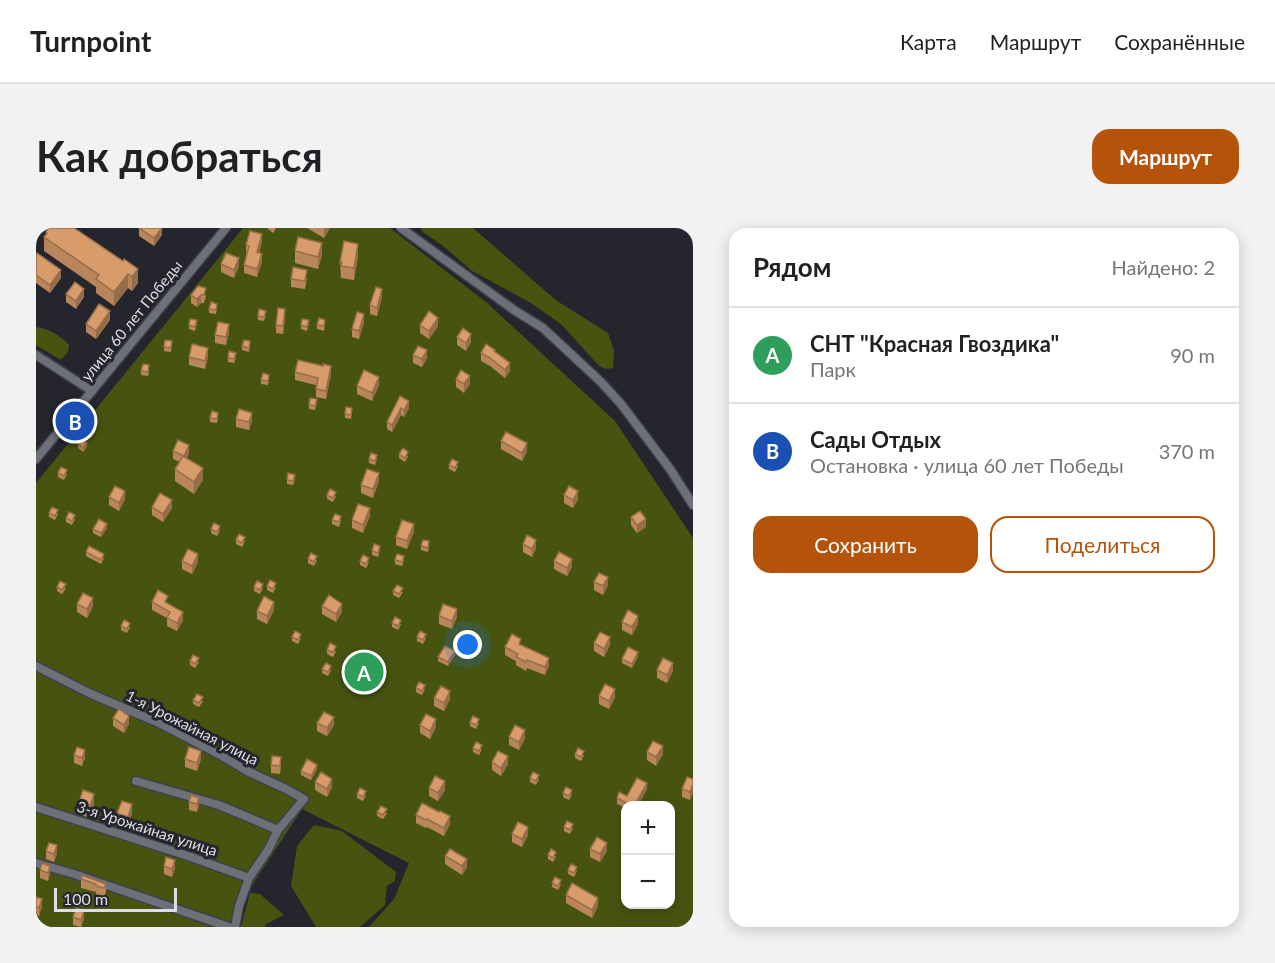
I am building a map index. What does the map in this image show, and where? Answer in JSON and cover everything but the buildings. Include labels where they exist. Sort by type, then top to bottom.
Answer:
[{"type":"street","name":"улица 60 лет Победы","points":[[36,459],[226,228]]},
{"type":"street","points":[[401,228],[514,310],[543,328],[601,382],[621,404],[663,460],[693,505]]},
{"type":"street","points":[[36,355],[92,391]]},
{"type":"street","name":"1-я Урожайная улица","points":[[36,666],[88,693],[159,723],[304,799],[278,830]]},
{"type":"street","points":[[136,781],[219,806],[278,830],[249,878],[239,906],[235,927]]},
{"type":"street","name":"3-я Урожайная улица","points":[[36,807],[249,878]]},
{"type":"street","points":[[36,863],[230,927]]},
{"type":"green space","points":[[243,228],[390,228],[486,302],[615,421],[693,538],[693,927],[369,927],[394,899],[409,863],[302,809],[247,893],[238,927],[36,927],[36,483]]},
{"type":"green space","points":[[420,228],[473,228],[557,301],[608,333],[614,350],[613,368],[606,369],[599,366],[562,325],[531,303],[472,271]]},
{"type":"green space","points":[[36,327],[54,333],[69,345],[68,352],[61,360],[36,345]]},
{"type":"green space","points":[[314,825],[342,831],[396,872],[395,881],[387,886],[385,905],[360,927],[316,927],[291,886],[297,846]]},
{"type":"green space","points":[[250,893],[260,894],[284,915],[266,924],[265,927],[241,927]]},
{"type":"place","name":"Сады Отдых","points":[[75,421]]},
{"type":"place","name":"СНТ \"Красная Гвоздика\"","points":[[364,672]]}]
